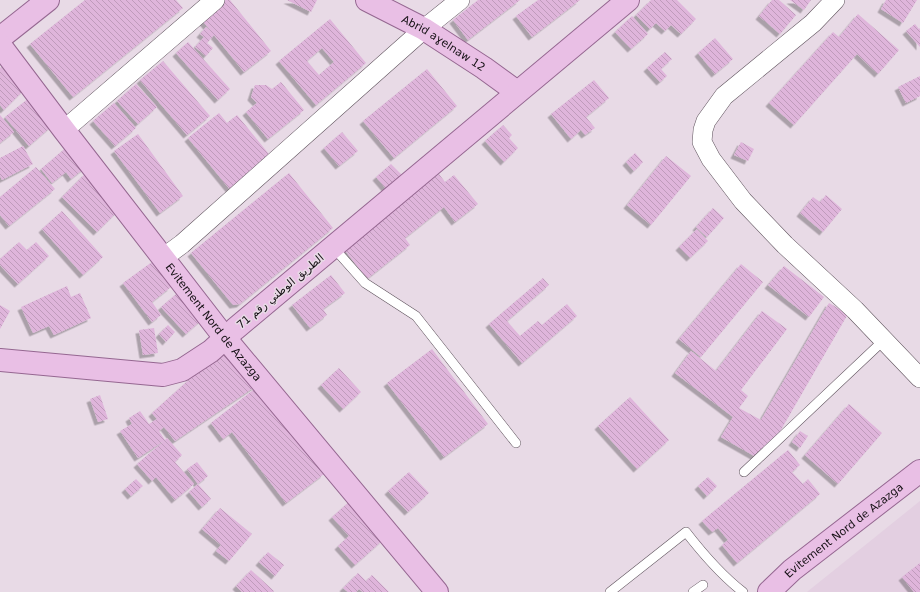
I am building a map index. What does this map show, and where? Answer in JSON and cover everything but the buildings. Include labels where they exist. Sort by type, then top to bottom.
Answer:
[{"type":"main road","points":[[0,38],[48,0]]},
{"type":"main road","name":"Abrid aɣelnaw 12","points":[[367,0],[424,29],[484,68],[517,92]]},
{"type":"main road","name":"الطريق الوطني رقم 71","points":[[0,360],[163,375],[182,370],[211,350],[628,0]]},
{"type":"main road","name":"Evitement Nord de Azazga","points":[[0,45],[225,338],[437,592]]},
{"type":"main road","name":"Evitement Nord de Azazga","points":[[769,592],[792,570],[920,471]]},
{"type":"street","points":[[64,130],[215,0]]},
{"type":"street","points":[[163,258],[182,244],[424,29],[460,0]]},
{"type":"street","points":[[835,0],[813,23],[724,96],[706,121],[703,130],[702,142],[710,159],[743,201],[785,245],[855,310],[920,378]]},
{"type":"lane","points":[[333,247],[365,283],[416,316],[516,442]]},
{"type":"lane","points":[[744,472],[884,340]]},
{"type":"lane","points":[[610,592],[686,532],[704,554],[731,582],[743,592]]},
{"type":"lane","points":[[693,592],[702,585]]},
{"type":"shaded area","points":[[920,501],[920,592],[807,592]]}]
